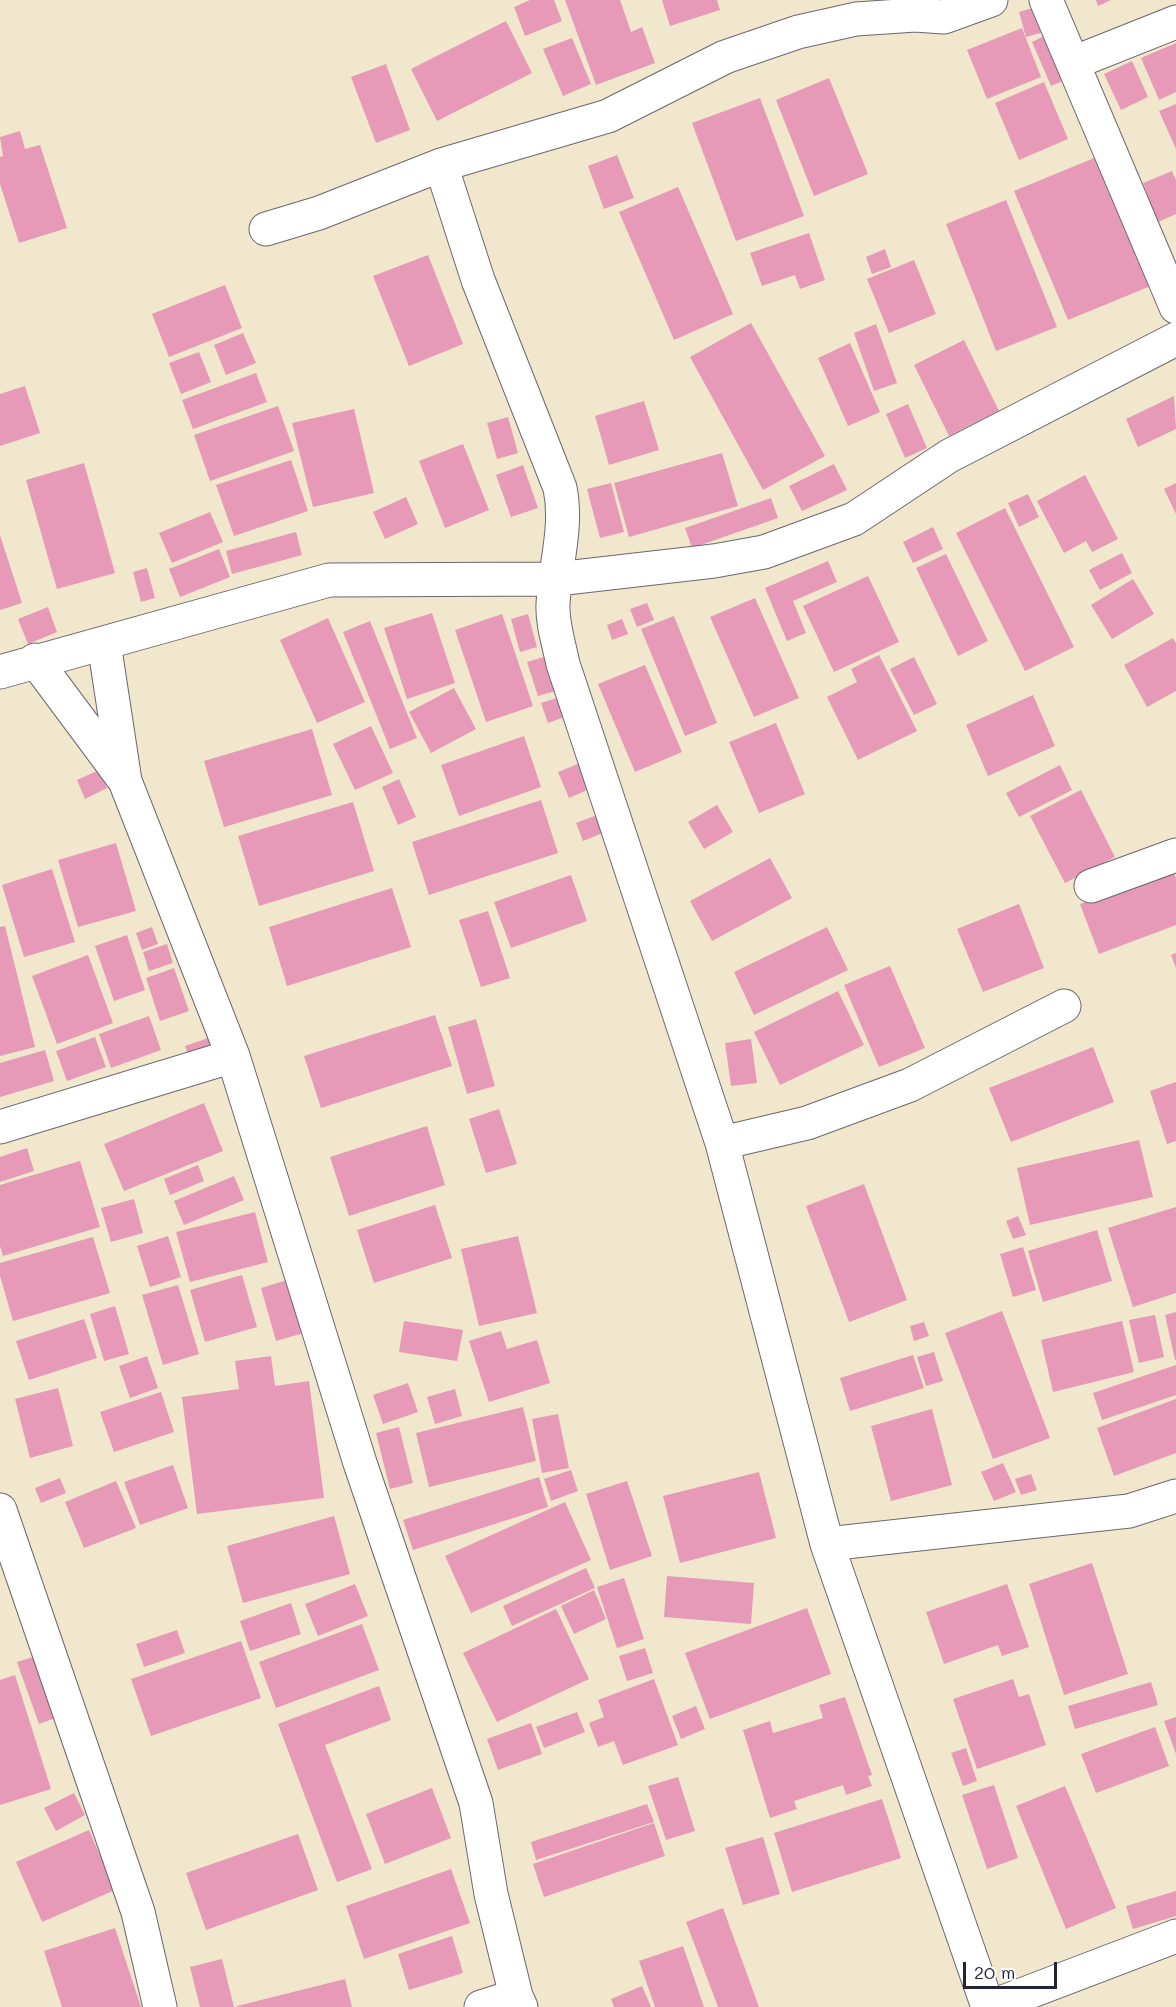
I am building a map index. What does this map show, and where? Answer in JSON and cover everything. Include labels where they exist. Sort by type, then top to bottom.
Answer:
[{"type":"street","points":[[266,230],[319,213],[441,165],[608,116],[725,57],[798,32],[856,19],[915,15],[944,17],[991,0]]},
{"type":"street","points":[[1046,0],[1176,307]]},
{"type":"street","points":[[1073,63],[1176,22]]},
{"type":"street","points":[[441,165],[478,280],[560,488],[564,508],[553,604],[555,627],[563,664],[722,1143],[827,1544],[989,2007],[1176,1936]]},
{"type":"street","points":[[0,672],[35,660],[329,580],[557,579],[714,561],[764,552],[854,519],[949,456],[1176,339]]},
{"type":"street","points":[[104,643],[125,781],[233,1056],[360,1463],[476,1803],[491,1894],[518,2001],[481,2007]]},
{"type":"street","points":[[35,660],[125,781]]},
{"type":"street","points":[[1091,886],[1176,855]]},
{"type":"street","points":[[722,1143],[807,1123],[910,1085],[1064,1006]]},
{"type":"street","points":[[0,1127],[233,1056]]},
{"type":"street","points":[[827,1544],[1129,1511],[1176,1496]]},
{"type":"street","points":[[0,1510],[138,1912],[160,2007]]},
{"type":"building","points":[[530,0],[554,0],[562,21],[525,36],[514,7]]},
{"type":"building","points":[[565,0],[620,0],[631,32],[642,27],[655,63],[596,85]]},
{"type":"building","points":[[662,0],[717,0],[720,10],[670,26]]},
{"type":"building","points":[[1096,0],[1111,0],[1098,6]]},
{"type":"building","points":[[1036,7],[1044,32],[1026,37],[1019,12]]},
{"type":"building","points":[[506,21],[532,73],[437,121],[411,69]]},
{"type":"building","points":[[1022,28],[1041,77],[987,99],[967,50]]},
{"type":"building","points":[[1046,35],[1065,80],[1051,86],[1032,42]]},
{"type":"building","points":[[572,38],[591,84],[563,96],[543,49]]},
{"type":"building","points":[[1176,43],[1176,92],[1159,100],[1141,58]]},
{"type":"building","points":[[1132,61],[1148,97],[1121,110],[1104,74]]},
{"type":"building","points":[[386,64],[410,130],[376,143],[351,77]]},
{"type":"building","points":[[829,78],[868,174],[814,196],[776,100]]},
{"type":"building","points":[[1044,82],[1068,139],[1019,160],[995,103]]},
{"type":"building","points":[[760,98],[804,216],[736,241],[692,123]]},
{"type":"building","points":[[1176,104],[1176,149],[1159,111]]},
{"type":"building","points":[[20,131],[25,149],[40,145],[67,228],[19,243],[0,184],[0,157],[3,156],[0,137]]},
{"type":"building","points":[[617,155],[634,198],[604,209],[588,166]]},
{"type":"building","points":[[1099,156],[1153,285],[1068,320],[1014,191]]},
{"type":"building","points":[[1172,171],[1176,180],[1176,214],[1158,222],[1143,183]]},
{"type":"building","points":[[678,187],[733,314],[674,340],[619,212]]},
{"type":"building","points":[[1006,200],[1057,327],[996,351],[946,224]]},
{"type":"building","points":[[809,233],[825,280],[800,289],[795,275],[762,286],[750,253]]},
{"type":"building","points":[[885,249],[891,267],[872,274],[866,257]]},
{"type":"building","points":[[428,255],[463,344],[409,366],[373,276]]},
{"type":"building","points":[[914,260],[936,314],[889,333],[867,279]]},
{"type":"building","points":[[225,285],[242,328],[169,357],[152,314]]},
{"type":"building","points":[[751,323],[825,456],[763,490],[690,357]]},
{"type":"building","points":[[876,324],[897,383],[874,391],[854,333]]},
{"type":"building","points":[[243,333],[256,363],[226,375],[214,345]]},
{"type":"building","points":[[964,340],[999,411],[949,436],[914,365]]},
{"type":"building","points":[[850,343],[880,412],[848,426],[818,358]]},
{"type":"building","points":[[199,352],[211,382],[181,394],[169,363]]},
{"type":"building","points":[[256,373],[267,402],[193,429],[182,400]]},
{"type":"building","points":[[25,386],[40,433],[0,446],[0,394]]},
{"type":"building","points":[[1174,396],[1176,429],[1138,447],[1126,419]]},
{"type":"building","points":[[644,401],[659,450],[609,465],[595,416]]},
{"type":"building","points":[[908,404],[927,448],[905,458],[886,414]]},
{"type":"building","points":[[278,406],[294,451],[210,481],[194,435]]},
{"type":"building","points":[[354,409],[374,493],[313,507],[292,423]]},
{"type":"building","points":[[508,417],[518,453],[497,459],[487,423]]},
{"type":"building","points":[[463,444],[489,510],[445,528],[419,461]]},
{"type":"building","points":[[722,453],[738,506],[629,537],[614,483]]},
{"type":"building","points":[[291,460],[308,511],[234,536],[216,485]]},
{"type":"building","points":[[84,463],[115,573],[57,589],[26,480]]},
{"type":"building","points":[[834,464],[847,490],[802,511],[789,486]]},
{"type":"building","points":[[523,465],[538,508],[511,517],[496,475]]},
{"type":"building","points":[[1085,475],[1118,539],[1092,552],[1086,541],[1064,553],[1037,501]]},
{"type":"building","points":[[611,483],[624,532],[600,538],[587,489]]},
{"type":"building","points":[[1176,483],[1176,514],[1164,489]]},
{"type":"building","points":[[1028,494],[1039,517],[1019,527],[1008,503]]},
{"type":"building","points":[[406,497],[418,524],[385,539],[373,512]]},
{"type":"building","points":[[771,498],[778,518],[692,548],[685,528]]},
{"type":"building","points":[[1005,508],[1074,647],[1025,671],[956,533]]},
{"type":"building","points":[[210,512],[223,542],[172,563],[159,533]]},
{"type":"building","points":[[933,527],[943,549],[913,563],[903,542]]},
{"type":"building","points":[[296,532],[302,555],[232,574],[226,551]]},
{"type":"building","points":[[0,535],[22,603],[0,610]]},
{"type":"building","points":[[219,549],[230,577],[180,597],[169,569]]},
{"type":"building","points":[[1122,553],[1132,573],[1100,590],[1089,570]]},
{"type":"building","points":[[946,554],[988,641],[958,656],[916,568]]},
{"type":"building","points":[[828,561],[837,582],[793,601],[806,633],[787,641],[765,588]]},
{"type":"building","points":[[147,568],[155,598],[141,602],[133,572]]},
{"type":"building","points":[[868,576],[899,642],[834,672],[803,606]]},
{"type":"building","points":[[1133,579],[1154,614],[1112,639],[1091,605]]},
{"type":"building","points":[[755,598],[799,698],[754,717],[710,617]]},
{"type":"building","points":[[647,603],[654,620],[637,627],[630,609]]},
{"type":"building","points":[[48,607],[57,632],[28,644],[18,619]]},
{"type":"building","points":[[432,613],[455,683],[407,699],[384,628]]},
{"type":"building","points":[[502,614],[533,706],[486,722],[455,630]]},
{"type":"building","points":[[528,614],[537,647],[520,652],[511,619]]},
{"type":"building","points":[[674,616],[717,723],[685,736],[641,629]]},
{"type":"building","points":[[328,618],[365,702],[317,723],[280,640]]},
{"type":"building","points":[[622,619],[628,634],[612,640],[607,625]]},
{"type":"building","points":[[370,621],[417,738],[390,749],[343,632]]},
{"type":"building","points":[[1173,638],[1176,643],[1176,691],[1147,707],[1124,665]]},
{"type":"building","points":[[879,655],[917,731],[858,760],[827,697],[857,682],[851,669]]},
{"type":"building","points":[[547,656],[559,690],[538,696],[527,662]]},
{"type":"building","points":[[914,657],[937,704],[914,715],[890,669]]},
{"type":"building","points":[[645,665],[682,752],[635,772],[598,684]]},
{"type":"building","points":[[454,688],[476,729],[431,753],[409,712]]},
{"type":"building","points":[[1033,695],[1055,746],[988,776],[966,725]]},
{"type":"building","points":[[563,696],[570,715],[548,723],[541,703]]},
{"type":"building","points":[[776,723],[805,794],[759,813],[729,742]]},
{"type":"building","points":[[371,726],[393,773],[355,790],[333,744]]},
{"type":"building","points":[[312,729],[332,795],[224,827],[204,761]]},
{"type":"building","points":[[524,736],[541,787],[459,816],[441,765]]},
{"type":"building","points":[[585,761],[596,786],[569,798],[558,772]]},
{"type":"building","points":[[1060,765],[1072,790],[1019,817],[1006,793]]},
{"type":"building","points":[[99,770],[107,788],[85,799],[77,780]]},
{"type":"building","points":[[399,779],[416,817],[398,825],[382,787]]},
{"type":"building","points":[[1081,790],[1115,857],[1065,883],[1030,816]]},
{"type":"building","points":[[541,800],[558,853],[429,895],[412,842]]},
{"type":"building","points":[[353,802],[374,871],[259,906],[238,836]]},
{"type":"building","points":[[717,805],[733,832],[704,849],[688,822]]},
{"type":"building","points":[[597,815],[603,833],[583,841],[576,823]]},
{"type":"building","points":[[116,843],[136,911],[78,927],[58,860]]},
{"type":"building","points":[[770,858],[792,898],[712,941],[690,901]]},
{"type":"building","points":[[52,869],[75,942],[24,957],[2,885]]},
{"type":"building","points":[[1172,869],[1176,878],[1176,925],[1099,954],[1080,904]]},
{"type":"building","points":[[571,875],[587,921],[511,948],[494,902]]},
{"type":"building","points":[[392,888],[411,947],[287,986],[269,927]]},
{"type":"building","points":[[1019,904],[1044,968],[983,992],[957,929]]},
{"type":"building","points":[[488,911],[510,978],[481,987],[459,920]]},
{"type":"building","points":[[5,926],[35,1047],[0,1056],[0,927]]},
{"type":"building","points":[[152,927],[158,944],[142,950],[136,933]]},
{"type":"building","points":[[827,927],[848,970],[754,1015],[734,972]]},
{"type":"building","points":[[127,935],[145,990],[114,1001],[95,946]]},
{"type":"building","points":[[167,944],[173,963],[149,971],[143,952]]},
{"type":"building","points":[[1176,953],[1176,968],[1171,955]]},
{"type":"building","points":[[88,955],[113,1023],[57,1044],[32,976]]},
{"type":"building","points":[[890,966],[925,1048],[879,1067],[844,985]]},
{"type":"building","points":[[174,968],[189,1011],[160,1021],[146,978]]},
{"type":"building","points":[[838,991],[864,1045],[780,1085],[754,1032]]},
{"type":"building","points":[[435,1015],[452,1066],[321,1108],[304,1056]]},
{"type":"building","points":[[149,1016],[161,1050],[111,1068],[99,1034]]},
{"type":"building","points":[[476,1019],[495,1086],[467,1094],[448,1027]]},
{"type":"building","points":[[95,1037],[106,1067],[67,1081],[56,1051]]},
{"type":"building","points":[[211,1037],[217,1053],[191,1062],[185,1046]]},
{"type":"building","points":[[751,1039],[757,1083],[731,1086],[725,1043]]},
{"type":"building","points":[[1093,1047],[1114,1102],[1011,1142],[989,1088]]},
{"type":"building","points":[[45,1050],[54,1081],[0,1097],[0,1063]]},
{"type":"building","points":[[1176,1082],[1176,1141],[1167,1144],[1150,1091]]},
{"type":"building","points":[[204,1103],[223,1151],[124,1191],[104,1144]]},
{"type":"building","points":[[499,1109],[517,1164],[486,1173],[469,1119]]},
{"type":"building","points":[[427,1126],[445,1185],[349,1216],[330,1157]]},
{"type":"building","points":[[1139,1140],[1153,1197],[1030,1225],[1017,1168]]},
{"type":"building","points":[[27,1148],[34,1171],[0,1182],[0,1157]]},
{"type":"building","points":[[80,1161],[100,1227],[3,1256],[0,1246],[0,1185]]},
{"type":"building","points":[[198,1165],[204,1181],[170,1195],[164,1179]]},
{"type":"building","points":[[234,1176],[244,1200],[184,1225],[174,1201]]},
{"type":"building","points":[[864,1184],[907,1300],[849,1322],[806,1206]]},
{"type":"building","points":[[134,1199],[143,1233],[111,1242],[101,1208]]},
{"type":"building","points":[[435,1205],[452,1258],[374,1283],[357,1230]]},
{"type":"building","points":[[1176,1207],[1176,1293],[1133,1307],[1108,1228]]},
{"type":"building","points":[[255,1212],[268,1262],[190,1282],[176,1232]]},
{"type":"building","points":[[1018,1216],[1026,1235],[1013,1239],[1006,1221]]},
{"type":"building","points":[[1097,1230],[1112,1281],[1043,1302],[1028,1251]]},
{"type":"building","points":[[168,1236],[181,1277],[150,1287],[137,1246]]},
{"type":"building","points":[[518,1236],[537,1313],[479,1326],[461,1249]]},
{"type":"building","points":[[93,1237],[110,1293],[13,1321],[0,1276],[0,1263]]},
{"type":"building","points":[[1023,1247],[1036,1290],[1013,1297],[1000,1254]]},
{"type":"building","points":[[242,1275],[257,1327],[205,1342],[190,1290]]},
{"type":"building","points":[[291,1279],[307,1332],[276,1341],[261,1288]]},
{"type":"building","points":[[178,1285],[199,1354],[163,1365],[142,1295]]},
{"type":"building","points":[[115,1306],[129,1354],[104,1361],[90,1314]]},
{"type":"building","points":[[1002,1311],[1050,1438],[993,1459],[945,1333]]},
{"type":"building","points":[[1176,1312],[1176,1360],[1175,1360],[1165,1315]]},
{"type":"building","points":[[1155,1315],[1164,1357],[1139,1363],[1129,1320]]},
{"type":"building","points":[[84,1319],[97,1358],[29,1380],[16,1341]]},
{"type":"building","points":[[404,1321],[463,1330],[457,1361],[399,1352]]},
{"type":"building","points":[[1122,1321],[1134,1372],[1053,1392],[1041,1340]]},
{"type":"building","points":[[924,1322],[929,1336],[914,1341],[910,1326]]},
{"type":"building","points":[[501,1331],[507,1349],[537,1340],[550,1383],[489,1402],[469,1341]]},
{"type":"building","points":[[934,1352],[943,1381],[926,1386],[917,1357]]},
{"type":"building","points":[[913,1355],[924,1388],[850,1411],[840,1378]]},
{"type":"building","points":[[147,1356],[158,1388],[130,1398],[119,1366]]},
{"type":"building","points":[[271,1356],[275,1386],[309,1381],[324,1498],[197,1514],[182,1397],[239,1389],[235,1361]]},
{"type":"building","points":[[1176,1365],[1176,1395],[1102,1420],[1093,1393]]},
{"type":"building","points":[[408,1383],[418,1412],[383,1424],[373,1395]]},
{"type":"building","points":[[58,1388],[73,1446],[30,1458],[15,1399]]},
{"type":"building","points":[[455,1389],[462,1416],[435,1424],[427,1397]]},
{"type":"building","points":[[161,1392],[174,1432],[114,1452],[100,1412]]},
{"type":"building","points":[[1176,1399],[1176,1453],[1114,1476],[1097,1428]]},
{"type":"building","points":[[523,1407],[536,1461],[429,1487],[416,1433]]},
{"type":"building","points":[[932,1409],[952,1485],[891,1501],[871,1426]]},
{"type":"building","points":[[558,1414],[569,1468],[542,1473],[532,1419]]},
{"type":"building","points":[[399,1427],[413,1483],[390,1489],[376,1433]]},
{"type":"building","points":[[1003,1463],[1016,1492],[994,1501],[981,1472]]},
{"type":"building","points":[[173,1465],[188,1508],[140,1525],[124,1482]]},
{"type":"building","points":[[571,1470],[578,1491],[551,1501],[544,1479]]},
{"type":"building","points":[[759,1472],[776,1538],[680,1563],[663,1496]]},
{"type":"building","points":[[1031,1474],[1037,1490],[1021,1495],[1015,1479]]},
{"type":"building","points":[[539,1477],[548,1507],[413,1550],[403,1520]]},
{"type":"building","points":[[60,1478],[66,1493],[41,1503],[35,1488]]},
{"type":"building","points":[[116,1481],[136,1528],[84,1548],[65,1502]]},
{"type":"building","points":[[627,1481],[652,1556],[610,1570],[586,1494]]},
{"type":"building","points":[[565,1502],[591,1560],[471,1613],[445,1556]]},
{"type":"building","points":[[334,1516],[350,1574],[243,1603],[227,1546]]},
{"type":"building","points":[[1092,1563],[1128,1674],[1064,1695],[1029,1584]]},
{"type":"building","points":[[586,1568],[595,1588],[512,1626],[503,1606]]},
{"type":"building","points":[[667,1576],[754,1583],[751,1624],[664,1617]]},
{"type":"building","points":[[624,1578],[644,1639],[617,1648],[597,1587]]},
{"type":"building","points":[[355,1584],[368,1616],[318,1636],[305,1604]]},
{"type":"building","points":[[1007,1584],[1029,1647],[1002,1656],[998,1645],[944,1664],[926,1612]]},
{"type":"building","points":[[594,1590],[606,1619],[574,1634],[561,1606]]},
{"type":"building","points":[[291,1603],[301,1634],[250,1651],[240,1621]]},
{"type":"building","points":[[807,1608],[831,1674],[710,1719],[685,1653]]},
{"type":"building","points":[[556,1609],[589,1679],[497,1722],[463,1653]]},
{"type":"building","points":[[362,1624],[379,1670],[276,1708],[259,1662]]},
{"type":"building","points":[[177,1630],[185,1653],[144,1667],[136,1644]]},
{"type":"building","points":[[241,1641],[261,1698],[151,1736],[131,1679]]},
{"type":"building","points":[[645,1648],[653,1673],[627,1681],[619,1656]]},
{"type":"building","points":[[40,1655],[61,1716],[39,1724],[17,1662]]},
{"type":"building","points":[[15,1675],[51,1789],[0,1805],[0,1680]]},
{"type":"building","points":[[654,1679],[678,1745],[623,1765],[614,1741],[598,1747],[589,1723],[604,1717],[598,1700]]},
{"type":"building","points":[[1013,1679],[1019,1697],[1029,1694],[1046,1745],[977,1769],[953,1699]]},
{"type":"building","points":[[1151,1682],[1158,1705],[1075,1729],[1068,1706]]},
{"type":"building","points":[[379,1686],[391,1720],[325,1745],[372,1869],[337,1882],[278,1724]]},
{"type":"building","points":[[845,1697],[872,1775],[868,1776],[872,1786],[846,1795],[843,1785],[794,1801],[797,1809],[770,1818],[743,1730],[770,1721],[773,1733],[823,1718],[819,1705]]},
{"type":"building","points":[[696,1706],[705,1729],[681,1739],[672,1716]]},
{"type":"building","points":[[577,1712],[585,1732],[544,1748],[536,1727]]},
{"type":"building","points":[[1176,1717],[1176,1754],[1164,1721]]},
{"type":"building","points":[[531,1723],[542,1754],[498,1770],[487,1739]]},
{"type":"building","points":[[1155,1727],[1169,1766],[1096,1793],[1081,1754]]},
{"type":"building","points":[[966,1748],[977,1781],[963,1786],[951,1753]]},
{"type":"building","points":[[678,1777],[695,1831],[666,1840],[648,1786]]},
{"type":"building","points":[[994,1785],[1018,1858],[987,1869],[962,1795]]},
{"type":"building","points":[[1065,1786],[1116,1908],[1066,1929],[1016,1806]]},
{"type":"building","points":[[432,1788],[451,1838],[385,1864],[366,1814]]},
{"type":"building","points":[[74,1793],[85,1815],[56,1831],[44,1808]]},
{"type":"building","points":[[882,1799],[901,1858],[792,1892],[774,1833]]},
{"type":"building","points":[[647,1804],[654,1822],[536,1860],[531,1842]]},
{"type":"building","points":[[654,1823],[665,1856],[544,1897],[533,1864]]},
{"type":"building","points":[[89,1830],[115,1890],[42,1922],[16,1862]]},
{"type":"building","points":[[298,1834],[318,1890],[206,1930],[186,1873]]},
{"type":"building","points":[[763,1837],[780,1894],[743,1905],[725,1848]]},
{"type":"building","points":[[451,1869],[470,1923],[364,1959],[346,1906]]},
{"type":"building","points":[[1176,1891],[1176,1916],[1133,1929],[1126,1906]]},
{"type":"building","points":[[723,1908],[759,2007],[718,2007],[686,1922]]},
{"type":"building","points":[[115,1928],[141,2007],[62,2007],[44,1951]]},
{"type":"building","points":[[452,1936],[463,1973],[409,1990],[398,1954]]},
{"type":"building","points":[[683,1946],[704,2007],[655,2007],[639,1961]]},
{"type":"building","points":[[222,1959],[234,2007],[200,2007],[190,1967]]},
{"type":"building","points":[[345,1979],[352,2007],[237,2007],[237,2006]]},
{"type":"building","points":[[642,1986],[651,2007],[614,2007],[611,1999]]}]
